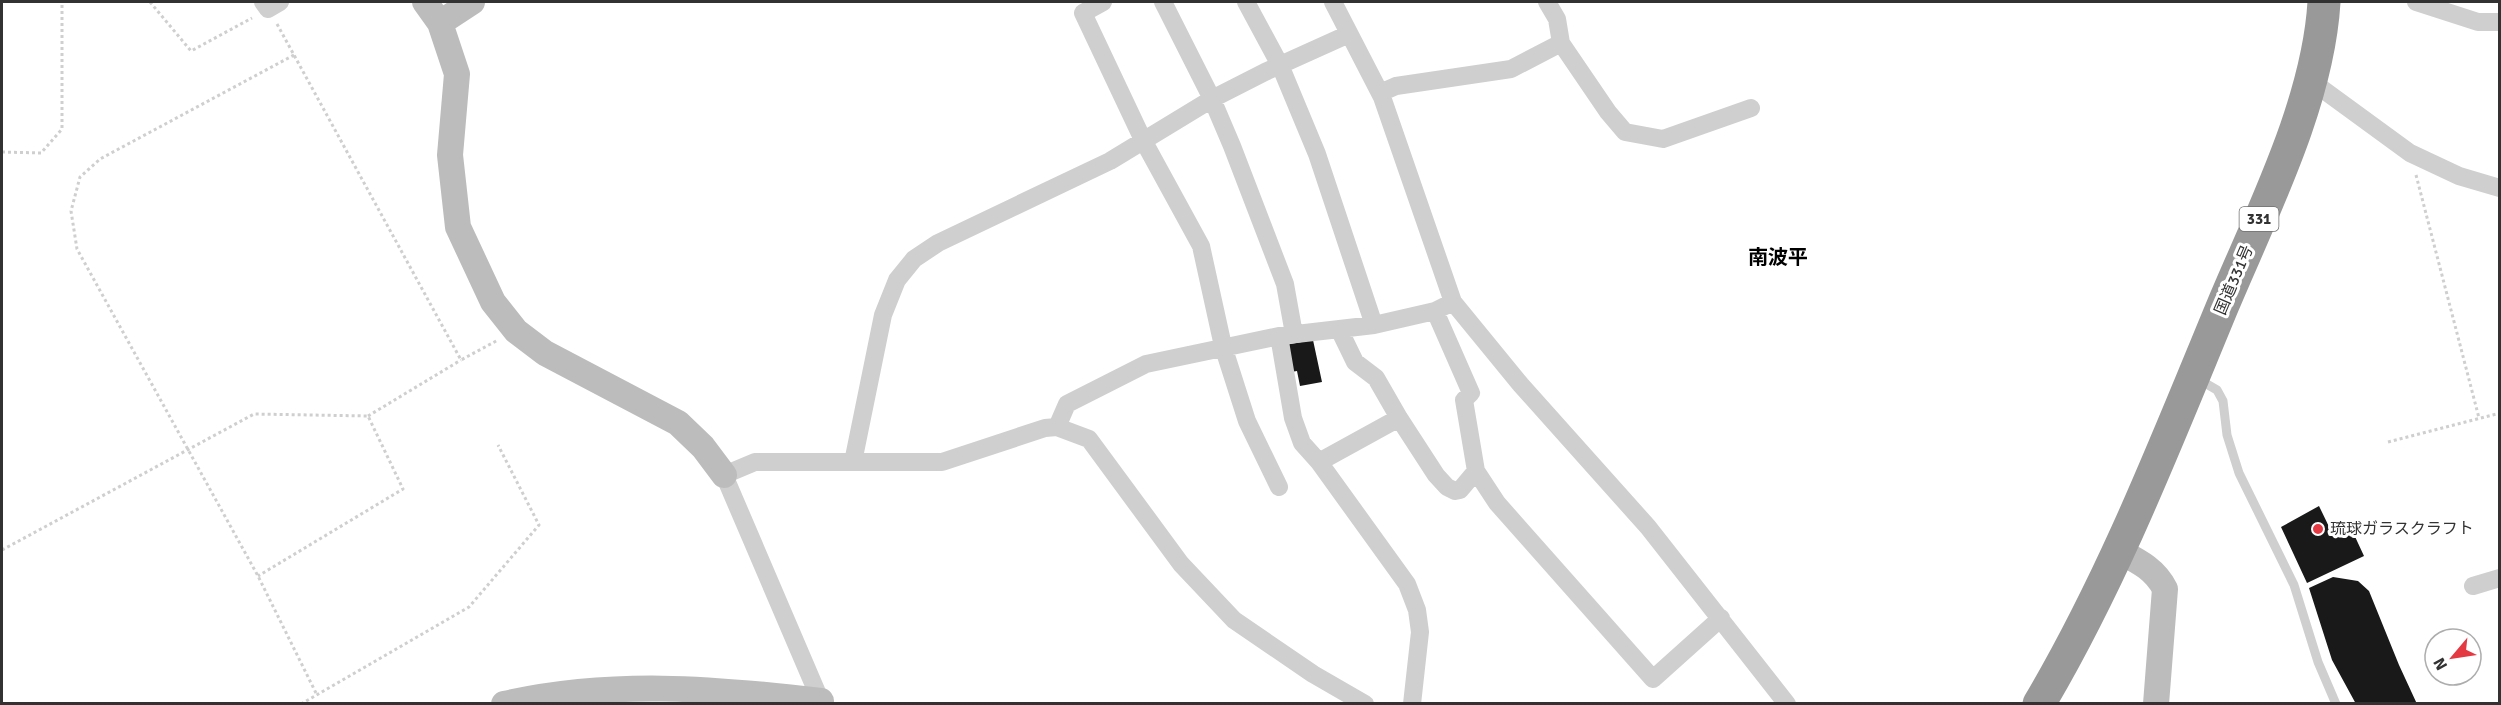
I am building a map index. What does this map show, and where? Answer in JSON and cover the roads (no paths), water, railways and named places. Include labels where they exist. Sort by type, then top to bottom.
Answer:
[{"type":"highway","name":"国道331号","points":[[2119,551],[2294,132],[2310,80],[2324,2]]},
{"type":"highway","name":"331","points":[[2039,704],[2119,551]]},
{"type":"street","points":[[425,2],[440,23],[457,74],[450,154],[458,227],[493,302],[516,331],[545,353],[678,423],[703,447],[724,475],[821,702]]},
{"type":"street","points":[[440,23],[472,2]]},
{"type":"street","points":[[1103,2],[1083,13],[1143,140],[1201,246],[1222,346],[1247,421],[1279,487]]},
{"type":"street","points":[[1162,2],[1212,99],[1285,284],[1293,418],[1302,443],[1319,462],[1407,584],[1417,610],[1420,632],[1412,704]]},
{"type":"street","points":[[1246,2],[1280,65],[1317,154],[1374,325]]},
{"type":"street","points":[[1333,2],[1380,93],[1453,302],[1521,385],[1648,527],[1787,704]]},
{"type":"street","points":[[1547,2],[1557,19],[1561,43],[1608,112],[1625,132],[1663,139],[1751,108]]},
{"type":"street","points":[[2416,2],[2478,22],[2499,22]]},
{"type":"street","points":[[853,462],[883,315],[897,280],[914,259],[938,243],[1110,161],[1212,99],[1349,34]]},
{"type":"street","points":[[1380,93],[1396,86],[1511,69],[1561,43]]},
{"type":"street","points":[[2310,80],[2410,153],[2459,176],[2499,188]]},
{"type":"street","points":[[1057,427],[1067,404],[1146,364],[1222,346],[1287,335],[1374,325],[1435,310],[1453,302]]},
{"type":"street","points":[[1435,310],[1471,393],[1464,400],[1476,471],[1497,503],[1653,678],[1721,618]]},
{"type":"street","points":[[1339,329],[1355,362],[1376,378],[1436,475],[1447,487],[1455,491],[1460,490],[1476,471]]},
{"type":"street","points":[[1319,462],[1399,418]]},
{"type":"street","points":[[724,475],[755,462],[942,462],[1045,428],[1057,427],[1089,439],[1181,564],[1234,620],[1313,674],[1365,704]]},
{"type":"street","points":[[2119,551],[2149,567],[2159,576],[2165,589],[2156,704]]},
{"type":"street","points":[[2473,586],[2499,578]]},
{"type":"street","points":[[504,704],[539,696],[660,687],[749,693],[821,702]]},
{"type":"lane","points":[[2194,376],[2217,390],[2223,401],[2227,435],[2239,473],[2294,585],[2318,662],[2336,704]]},
{"type":"place","name":"琉球ガラスクラフト","points":[[2318,529]]},
{"type":"district","name":"南波平","points":[[1778,257]]}]
